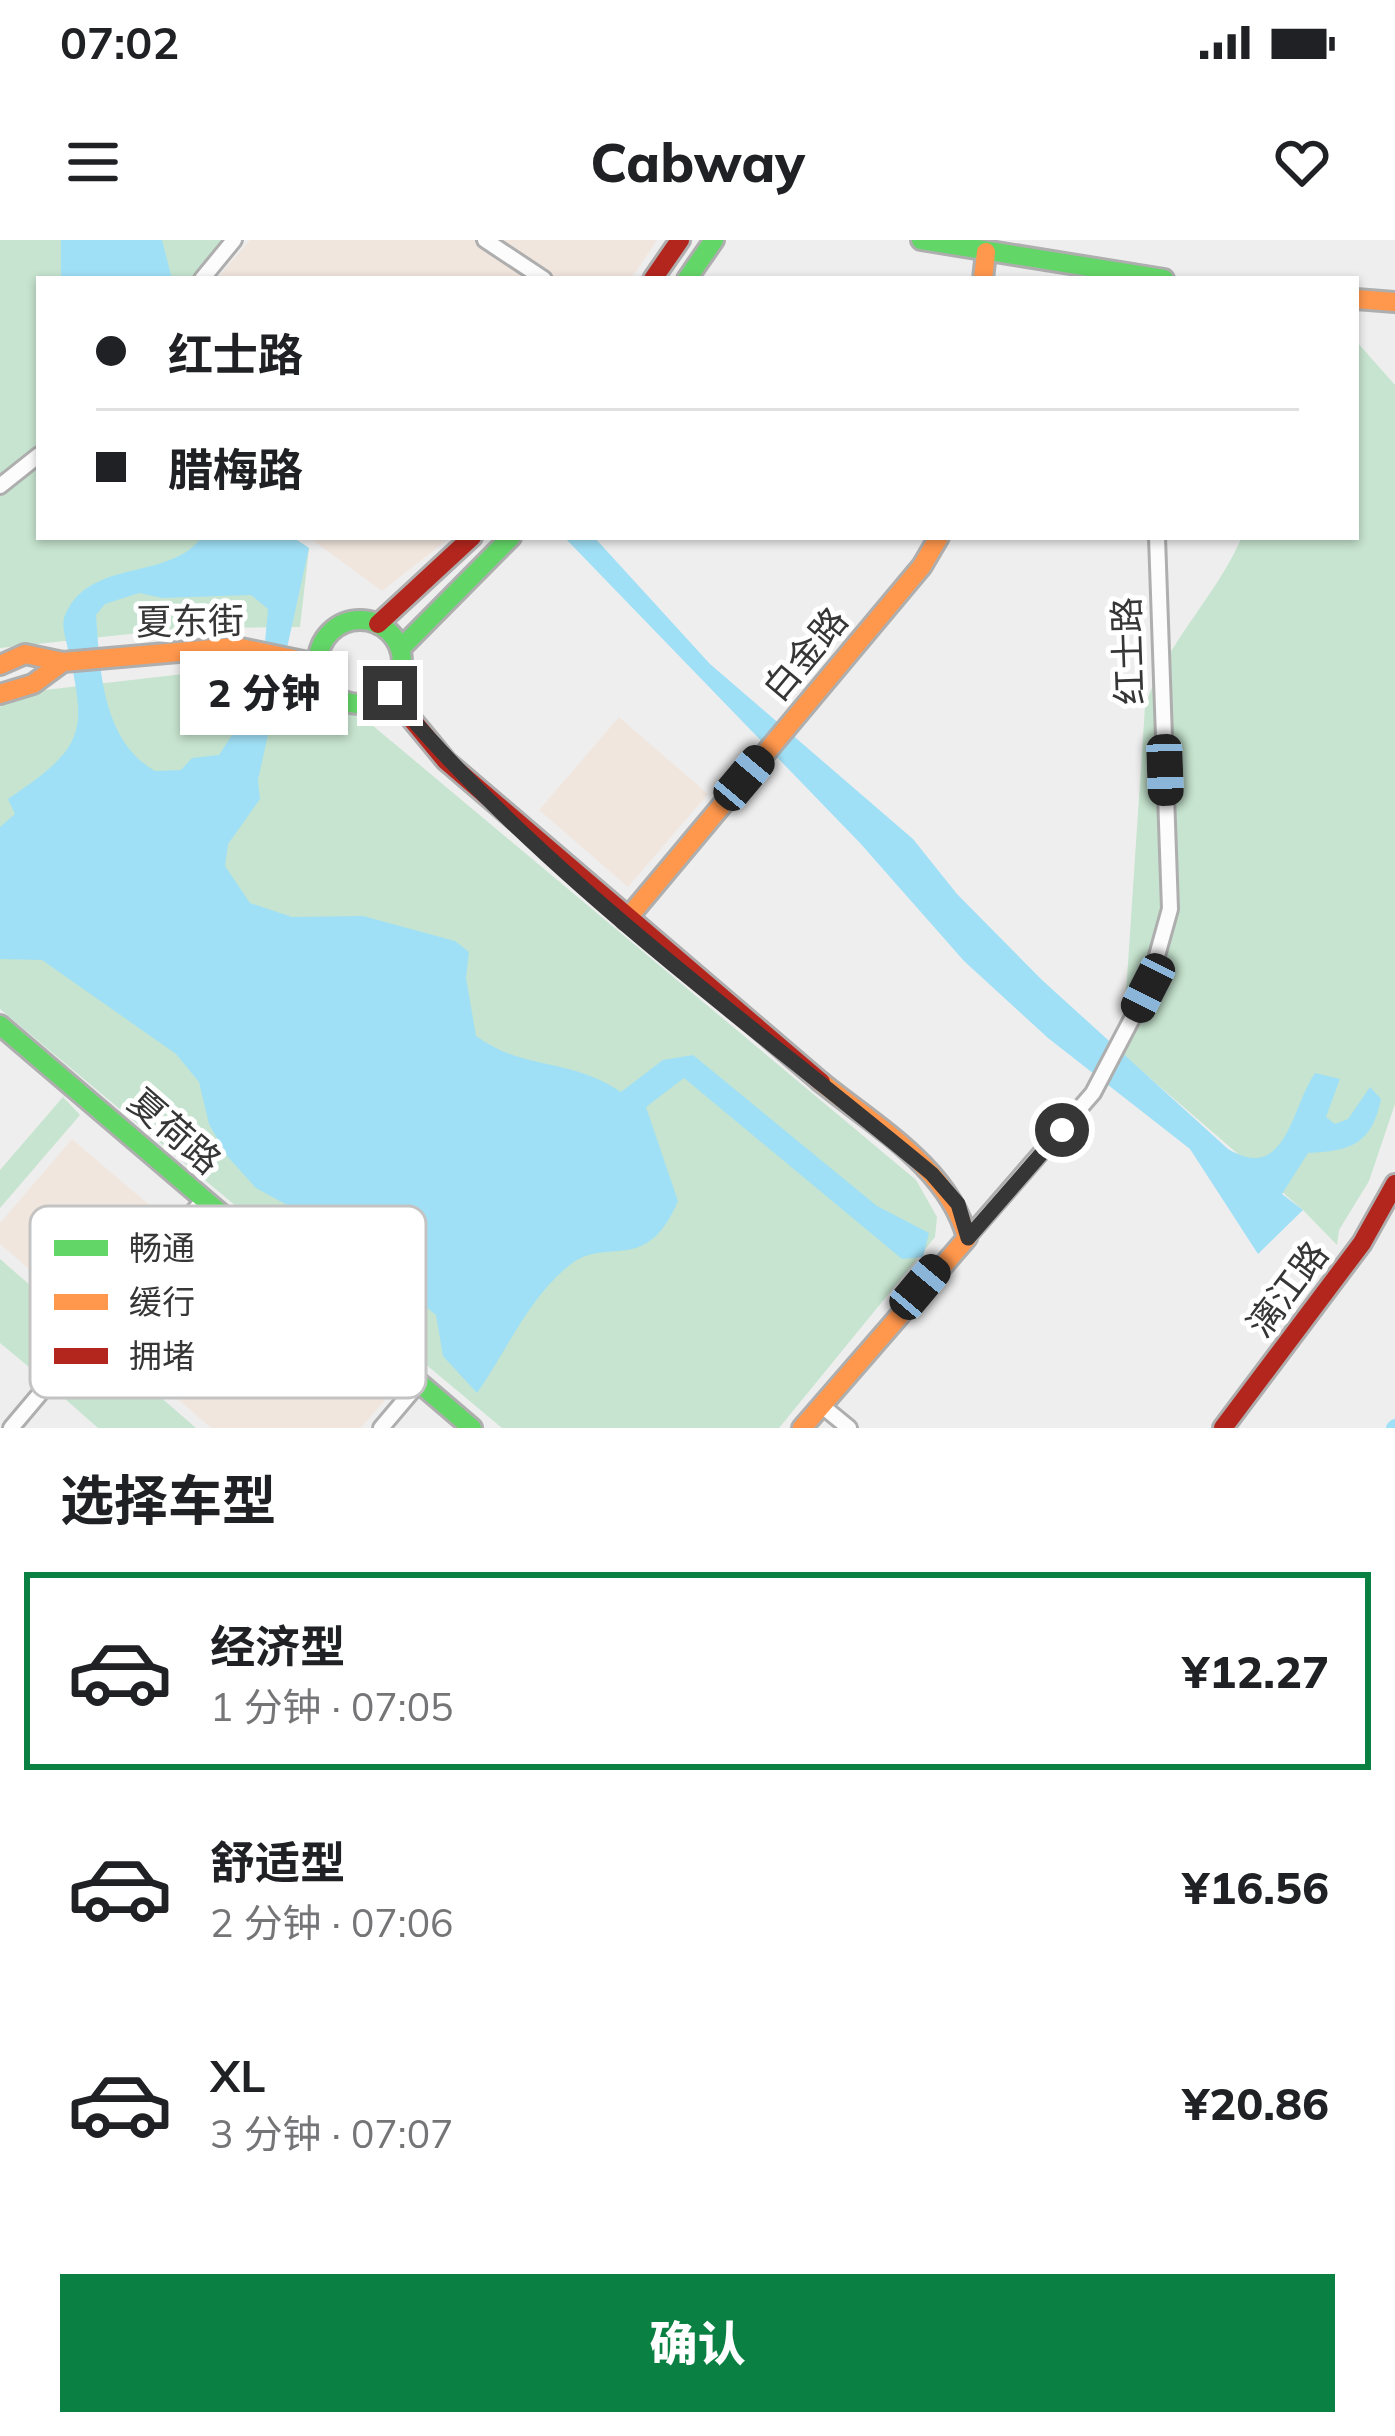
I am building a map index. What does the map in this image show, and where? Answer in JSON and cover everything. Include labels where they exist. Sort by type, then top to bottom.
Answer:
[{"type":"street","points":[[204,276],[234,240]]},
{"type":"street","points":[[485,240],[539,276]]},
{"type":"street","points":[[655,276],[680,240]]},
{"type":"street","points":[[689,276],[714,240]]},
{"type":"street","points":[[920,240],[1136,276]]},
{"type":"street","points":[[982,276],[986,252]]},
{"type":"street","points":[[1359,298],[1395,302]]},
{"type":"street","points":[[0,487],[36,457]]},
{"type":"street","points":[[378,624],[469,540]]},
{"type":"street","points":[[402,647],[378,624],[344,623],[320,647],[321,680],[345,702],[377,702],[390,693],[399,680],[402,647],[428,613],[470,581],[508,540]]},
{"type":"street","name":"白金路","points":[[626,920],[922,566],[937,540]]},
{"type":"street","name":"红士路","points":[[802,1428],[945,1257],[968,1238],[1094,1094],[1148,988],[1170,909],[1157,540]]},
{"type":"street","name":"夏东街","points":[[0,665],[25,654],[63,662],[236,647],[317,664]]},
{"type":"street","name":"夏东街","points":[[0,694],[33,684],[63,662]]},
{"type":"street","points":[[390,693],[446,761],[626,920],[932,1174],[958,1204],[968,1238]]},
{"type":"street","name":"夏荷路","points":[[0,1025],[212,1206]]},
{"type":"street","name":"漓江路","points":[[1223,1428],[1362,1244],[1395,1184]]},
{"type":"street","points":[[198,1206],[204,1199]]},
{"type":"street","name":"夏荷路","points":[[426,1389],[472,1428]]},
{"type":"street","points":[[11,1428],[36,1398]]},
{"type":"street","points":[[381,1428],[406,1398]]},
{"type":"street","points":[[821,1405],[849,1428]]},
{"type":"shaded area","points":[[250,240],[657,240],[633,276],[219,276]]},
{"type":"shaded area","points":[[312,540],[447,540],[382,591]]},
{"type":"shaded area","points":[[619,717],[708,794],[628,887],[539,810]]},
{"type":"shaded area","points":[[72,1139],[150,1206],[30,1206],[30,1270],[0,1244],[0,1223]]},
{"type":"shaded area","points":[[177,1398],[387,1398],[361,1428],[211,1428]]},
{"type":"green space","points":[[0,240],[224,240],[195,276],[36,276],[36,540],[297,540],[309,548],[300,627],[185,628],[0,648]]},
{"type":"green space","points":[[1359,344],[1395,385],[1395,1104],[1369,1181],[1339,1230],[1337,1245],[1122,1054],[1145,707],[1165,663],[1240,540],[1359,540]]},
{"type":"green space","points":[[218,670],[285,678],[372,725],[916,1180],[937,1217],[935,1237],[779,1428],[502,1428],[426,1365],[426,1206],[236,1206],[0,1009],[0,707],[19,693]]},
{"type":"green space","points":[[63,1097],[80,1115],[0,1208],[0,1170]]},
{"type":"green space","points":[[0,1259],[30,1285],[30,1368],[0,1343]]},
{"type":"green space","points":[[64,1398],[161,1398],[196,1428],[98,1428]]},
{"type":"water","points":[[61,240],[162,240],[171,276],[61,276]]},
{"type":"water","points":[[199,540],[297,540],[309,548],[258,780],[260,799],[228,844],[225,866],[250,903],[292,917],[363,916],[455,941],[469,952],[466,978],[476,1036],[512,1055],[583,1073],[621,1092],[663,1060],[693,1055],[877,1206],[929,1233],[923,1257],[902,1259],[684,1078],[646,1107],[678,1201],[666,1224],[640,1247],[585,1256],[556,1277],[477,1393],[443,1356],[436,1315],[426,1307],[426,1206],[289,1206],[256,1188],[227,1156],[209,1124],[199,1082],[176,1054],[42,960],[0,959],[0,827],[15,814],[8,799],[53,766],[74,736],[78,719],[63,627],[66,614],[80,593],[96,583],[172,559]],"holes":[[[139,593],[163,598],[251,595],[268,609],[262,675],[247,683],[243,718],[219,755],[192,758],[181,770],[155,771],[137,758],[114,723],[102,680],[96,615],[105,604]]]},
{"type":"water","points":[[567,540],[597,540],[710,664],[913,839],[957,894],[1042,980],[1228,1149],[1247,1157],[1263,1157],[1275,1150],[1315,1073],[1340,1079],[1326,1117],[1335,1124],[1348,1119],[1370,1087],[1381,1099],[1372,1126],[1348,1147],[1308,1153],[1282,1194],[1303,1210],[1258,1254],[1190,1149],[1048,1038],[964,961],[860,843]]},
{"type":"traffic: fast","points":[[689,276],[714,240]]},
{"type":"traffic: fast","points":[[921,240],[1145,276]]},
{"type":"traffic: fast","points":[[402,647],[508,540]]},
{"type":"traffic: fast","points":[[360,620],[390,632],[402,662],[390,692],[360,704],[330,692],[318,662],[330,632],[360,620]]},
{"type":"traffic: fast","points":[[0,1025],[212,1206]]},
{"type":"traffic: fast","points":[[426,1389],[472,1428]]},
{"type":"traffic: slow","points":[[983,276],[986,252]]},
{"type":"traffic: slow","points":[[1359,299],[1395,302]]},
{"type":"traffic: slow","points":[[626,920],[922,566],[937,540]]},
{"type":"traffic: slow","points":[[0,665],[25,654],[63,662],[236,647],[317,664]]},
{"type":"traffic: slow","points":[[0,694],[33,684],[63,662]]},
{"type":"traffic: slow","points":[[802,1428],[967,1238],[958,1213],[927,1169],[821,1082]]},
{"type":"traffic: jam","points":[[655,276],[680,240]]},
{"type":"traffic: jam","points":[[378,624],[469,540]]},
{"type":"traffic: jam","points":[[390,693],[446,761],[821,1082]]},
{"type":"traffic: jam","points":[[1223,1428],[1362,1243],[1395,1184]]},
{"type":"route","points":[[390,693],[446,761],[619,914],[932,1174],[958,1204],[968,1238],[1062,1130]]}]
